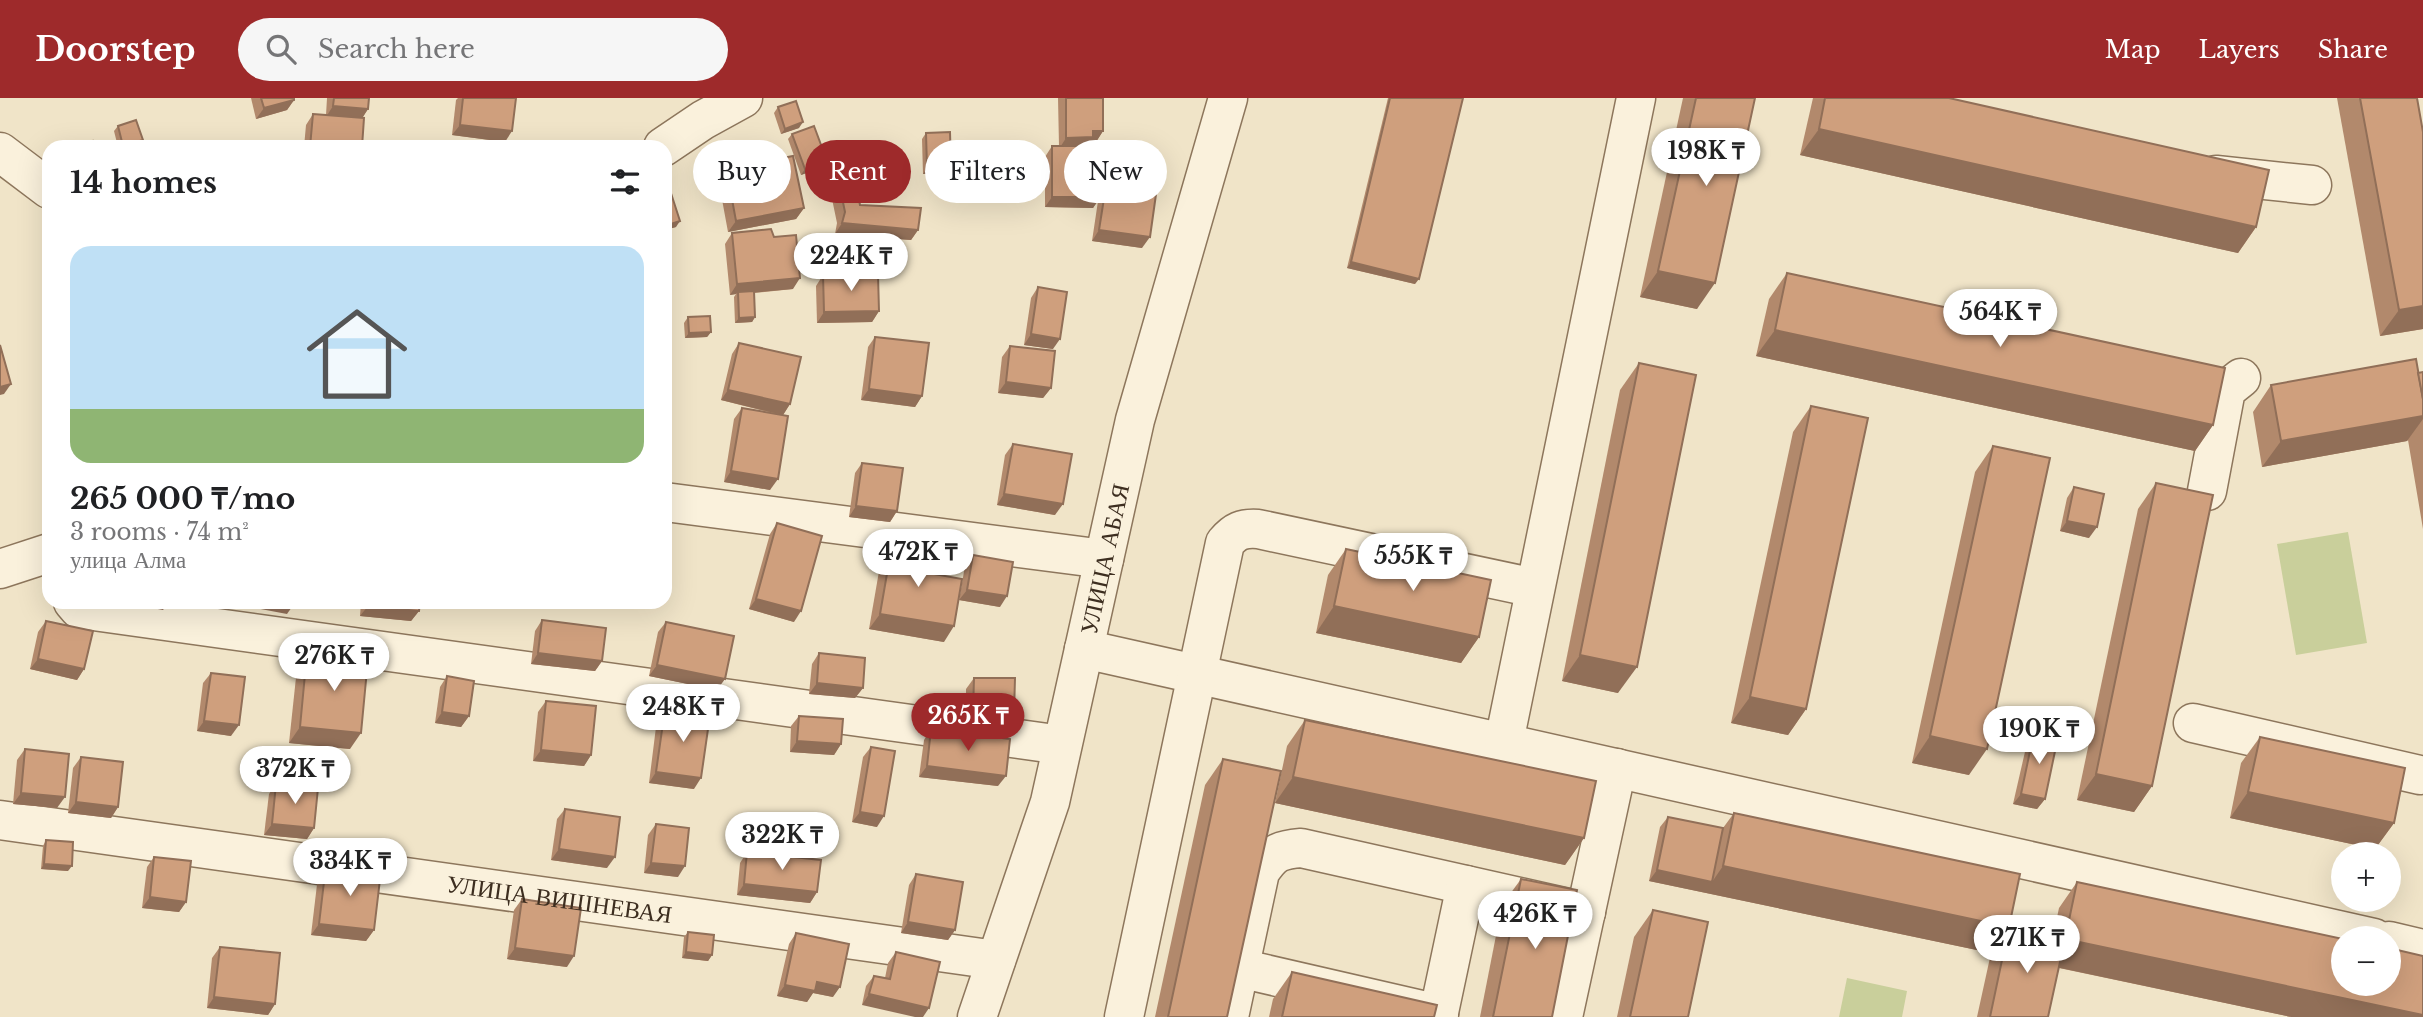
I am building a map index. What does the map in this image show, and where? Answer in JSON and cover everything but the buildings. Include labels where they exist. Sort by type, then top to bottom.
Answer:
[{"type":"street","points":[[672,141],[743,98]]},
{"type":"street","name":"УЛИЦА АБАЯ","points":[[977,1017],[1050,802],[1135,419],[1228,98]]},
{"type":"street","points":[[1504,742],[1636,98]]},
{"type":"street","points":[[0,152],[42,184]]},
{"type":"street","points":[[2189,170],[2229,178],[2312,185]]},
{"type":"street","points":[[2207,491],[2226,390],[2241,378]]},
{"type":"street","points":[[672,503],[1104,559]]},
{"type":"street","points":[[1124,1017],[1225,543],[1232,534],[1244,528],[1258,529],[1535,588]]},
{"type":"street","points":[[0,569],[42,562]]},
{"type":"street","points":[[79,609],[1062,744]]},
{"type":"street","points":[[1084,649],[2331,928]]},
{"type":"street","points":[[2193,723],[2420,775]]},
{"type":"street","points":[[1563,1017],[1617,768]]},
{"type":"street","name":"УЛИЦА ВИШНЕВАЯ","points":[[0,820],[996,960]]},
{"type":"street","points":[[1229,1017],[1259,872],[1271,856],[1283,850],[1301,848],[1586,912]]},
{"type":"street","points":[[1239,968],[1439,1016],[1466,885]]},
{"type":"street","points":[[2401,944],[2423,949]]},
{"type":"green space","points":[[2348,532],[2367,643],[2296,655],[2277,544]]},
{"type":"green space","points":[[1847,978],[1907,991],[1902,1017],[1839,1017]]}]
